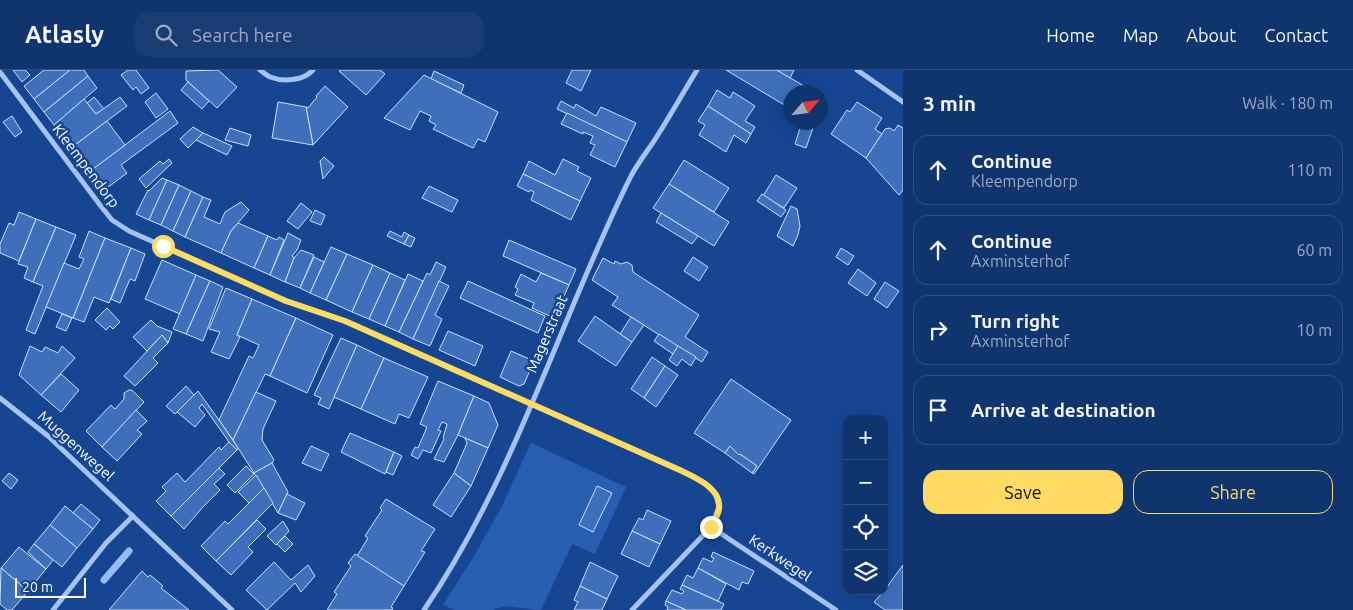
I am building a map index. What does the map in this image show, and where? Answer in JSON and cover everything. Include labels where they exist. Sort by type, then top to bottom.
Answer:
[{"type":"street","points":[[260,70],[270,77],[294,80],[313,70]]},
{"type":"street","name":"Magerstraat","points":[[424,610],[457,558],[488,502],[585,275],[635,167],[656,137],[697,70]]},
{"type":"street","points":[[857,70],[903,102]]},
{"type":"street","name":"Kleempendorp","points":[[0,72],[112,220],[129,231],[286,301],[345,321],[682,471],[705,483],[716,494],[719,507],[711,527]]},
{"type":"street","name":"Muggenwegel","points":[[0,398],[48,436],[232,610]]},
{"type":"street","points":[[53,610],[106,543],[133,516]]},
{"type":"street","points":[[632,610],[711,527]]},
{"type":"street","name":"Kerkwegel","points":[[711,527],[836,610]]},
{"type":"shaded area","points":[[531,443],[626,487],[595,554],[572,544],[541,610],[510,606],[493,610],[455,610],[443,605],[501,508]]},
{"type":"building","points":[[13,70],[25,70],[30,75],[22,82]]},
{"type":"building","points":[[44,70],[70,70],[34,99],[24,86]]},
{"type":"building","points":[[70,70],[84,70],[88,76],[44,112],[34,99]]},
{"type":"building","points":[[128,70],[136,70],[149,88],[141,94],[136,87],[133,90],[121,75]]},
{"type":"building","points":[[218,70],[237,87],[217,108],[186,80],[186,71]]},
{"type":"building","points":[[380,70],[385,74],[366,95],[339,71]]},
{"type":"building","points":[[572,70],[591,70],[581,91],[566,83]]},
{"type":"building","points":[[726,70],[777,70],[802,85],[783,85],[783,104]]},
{"type":"building","points":[[777,70],[794,70],[790,78]]},
{"type":"building","points":[[434,71],[464,85],[461,93],[431,79]]},
{"type":"building","points":[[424,75],[498,112],[485,142],[478,139],[473,148],[433,129],[436,125],[429,121],[431,116],[420,111],[410,130],[384,118]]},
{"type":"building","points":[[88,76],[97,88],[54,125],[44,112]]},
{"type":"building","points":[[188,82],[209,101],[202,109],[181,90]]},
{"type":"building","points":[[325,86],[348,107],[313,145],[306,107],[308,108]]},
{"type":"building","points":[[717,90],[730,98],[733,92],[755,106],[745,121],[755,127],[751,134],[708,106]]},
{"type":"building","points":[[156,93],[168,109],[156,118],[145,102]]},
{"type":"building","points":[[94,97],[104,109],[96,114],[87,103]]},
{"type":"building","points":[[120,97],[127,106],[71,148],[54,125],[84,99],[96,114]]},
{"type":"building","points":[[561,101],[574,108],[576,104],[596,116],[601,107],[636,123],[627,142],[557,109]]},
{"type":"building","points":[[278,102],[306,107],[313,145],[272,138]]},
{"type":"building","points":[[857,102],[882,118],[875,129],[882,134],[866,158],[831,134],[847,110],[850,112]]},
{"type":"building","points":[[708,106],[751,134],[746,143],[734,135],[726,152],[699,135],[705,125],[698,121]]},
{"type":"building","points":[[170,111],[178,123],[121,165],[127,173],[103,191],[89,172]]},
{"type":"building","points":[[567,113],[627,142],[615,167],[590,155],[595,145],[590,143],[593,136],[583,132],[583,134],[561,124]]},
{"type":"building","points":[[12,116],[22,132],[15,137],[3,122]]},
{"type":"building","points":[[107,121],[125,145],[89,172],[71,148]]},
{"type":"building","points":[[898,125],[903,128],[903,190],[899,195],[866,158],[885,129],[890,128],[894,131]]},
{"type":"building","points":[[193,127],[203,133],[188,148],[180,139]]},
{"type":"building","points":[[230,128],[251,135],[248,146],[225,140]]},
{"type":"building","points":[[799,130],[812,130],[806,148],[795,144]]},
{"type":"building","points":[[203,133],[232,146],[227,155],[196,140]]},
{"type":"building","points":[[324,157],[334,166],[323,179],[320,161]]},
{"type":"building","points":[[169,159],[172,163],[146,188],[139,179],[160,161],[163,164]]},
{"type":"building","points":[[563,159],[579,167],[577,171],[591,178],[580,201],[523,174],[529,161],[555,175]]},
{"type":"building","points":[[684,160],[729,188],[714,212],[669,184]]},
{"type":"building","points":[[523,174],[580,201],[571,220],[531,200],[534,192],[530,190],[529,192],[517,186]]},
{"type":"building","points":[[776,175],[797,188],[784,208],[763,196]]},
{"type":"building","points":[[162,178],[167,180],[149,220],[136,214],[148,190]]},
{"type":"building","points":[[167,180],[179,185],[161,225],[149,220]]},
{"type":"building","points":[[669,184],[729,222],[714,246],[653,208]]},
{"type":"building","points":[[179,185],[191,191],[173,231],[161,225]]},
{"type":"building","points":[[429,186],[458,200],[452,212],[422,198]]},
{"type":"building","points":[[191,191],[203,197],[185,237],[173,231]]},
{"type":"building","points":[[762,194],[786,210],[781,217],[757,201]]},
{"type":"building","points":[[203,197],[211,200],[204,217],[220,224],[225,212],[241,202],[249,210],[231,231],[221,253],[185,237]]},
{"type":"building","points":[[301,203],[312,212],[298,229],[287,221]]},
{"type":"building","points":[[791,206],[797,209],[800,226],[793,246],[777,236]]},
{"type":"building","points":[[315,210],[325,215],[321,225],[310,221]]},
{"type":"building","points":[[19,212],[36,219],[19,261],[0,253],[0,244],[9,223],[14,225]]},
{"type":"building","points":[[661,213],[698,236],[692,244],[656,222]]},
{"type":"building","points":[[36,219],[56,227],[33,282],[24,278],[28,267],[18,264]]},
{"type":"building","points":[[238,223],[268,236],[254,268],[221,253],[231,231]]},
{"type":"building","points":[[56,227],[76,235],[35,334],[26,330],[43,286],[33,282]]},
{"type":"building","points":[[89,231],[105,238],[73,318],[46,307],[64,263],[79,269],[84,259],[79,257]]},
{"type":"building","points":[[390,231],[402,237],[404,232],[409,235],[404,244],[387,236]]},
{"type":"building","points":[[288,233],[301,240],[292,256],[294,258],[285,282],[270,275]]},
{"type":"building","points":[[409,235],[415,238],[411,247],[404,244]]},
{"type":"building","points":[[268,236],[277,240],[279,237],[284,240],[270,275],[254,268]]},
{"type":"building","points":[[105,238],[131,248],[109,303],[94,297],[84,322],[73,318]]},
{"type":"building","points":[[509,240],[576,269],[569,285],[503,256]]},
{"type":"building","points":[[331,247],[347,254],[326,300],[310,293]]},
{"type":"building","points":[[131,248],[145,254],[135,281],[130,279],[120,303],[111,299]]},
{"type":"building","points":[[841,248],[854,256],[848,265],[836,257]]},
{"type":"building","points":[[301,250],[314,255],[300,288],[285,282],[294,258]]},
{"type":"building","points":[[347,254],[373,265],[352,312],[326,300]]},
{"type":"building","points":[[314,257],[324,262],[310,293],[300,288]]},
{"type":"building","points":[[693,257],[708,267],[699,281],[684,271]]},
{"type":"building","points":[[603,258],[614,264],[615,261],[621,264],[627,262],[632,265],[633,272],[699,315],[685,337],[708,352],[702,362],[612,305],[618,297],[592,280]]},
{"type":"building","points":[[162,260],[196,275],[180,314],[145,299]]},
{"type":"building","points":[[436,262],[446,267],[413,339],[399,332],[427,273],[430,275]]},
{"type":"building","points":[[373,265],[390,273],[369,319],[352,312]]},
{"type":"building","points":[[858,269],[876,283],[867,296],[848,283]]},
{"type":"building","points":[[390,273],[405,280],[385,326],[369,319]]},
{"type":"building","points":[[541,273],[569,285],[554,318],[532,308],[534,303],[515,295],[518,289],[515,287],[521,274],[536,282]]},
{"type":"building","points":[[408,274],[423,281],[399,332],[385,326]]},
{"type":"building","points":[[196,275],[210,281],[186,334],[173,329]]},
{"type":"building","points":[[210,281],[223,287],[203,341],[186,334]]},
{"type":"building","points":[[439,281],[449,286],[435,315],[442,319],[430,346],[413,339]]},
{"type":"building","points":[[468,281],[545,316],[538,333],[460,298]]},
{"type":"building","points":[[885,282],[899,291],[887,308],[874,299]]},
{"type":"building","points":[[226,288],[252,299],[237,335],[240,337],[229,359],[211,352],[220,332],[209,329]]},
{"type":"building","points":[[252,299],[296,318],[270,376],[265,374],[233,440],[219,420],[249,356],[253,358],[259,345],[237,335]]},
{"type":"building","points":[[107,308],[120,322],[113,329],[110,326],[106,330],[95,320]]},
{"type":"building","points":[[62,314],[72,318],[66,331],[56,327]]},
{"type":"building","points":[[595,316],[632,342],[616,366],[578,341]]},
{"type":"building","points":[[631,317],[644,325],[632,342],[620,334]]},
{"type":"building","points":[[296,318],[333,335],[307,393],[270,376]]},
{"type":"building","points":[[151,320],[157,326],[172,332],[168,343],[162,335],[147,351],[133,337]]},
{"type":"building","points":[[448,331],[483,346],[475,366],[439,350]]},
{"type":"building","points":[[659,334],[678,346],[673,354],[654,341]]},
{"type":"building","points":[[162,335],[168,343],[153,358],[158,363],[135,386],[124,376]]},
{"type":"building","points":[[341,338],[357,345],[329,409],[318,404],[321,398],[314,395]]},
{"type":"building","points":[[357,345],[384,358],[361,409],[334,397]]},
{"type":"building","points":[[30,346],[42,352],[45,347],[58,353],[62,346],[75,358],[41,395],[19,375]]},
{"type":"building","points":[[678,346],[696,357],[691,366],[682,359],[677,366],[669,360]]},
{"type":"building","points":[[511,351],[534,361],[524,384],[519,386],[500,377]]},
{"type":"building","points":[[652,357],[665,366],[644,398],[631,389]]},
{"type":"building","points":[[384,358],[428,377],[409,418],[399,414],[395,424],[361,409]]},
{"type":"building","points":[[665,366],[678,375],[656,407],[644,398]]},
{"type":"building","points":[[61,374],[79,390],[61,412],[41,395]]},
{"type":"building","points":[[731,379],[791,420],[754,474],[752,473],[757,466],[739,455],[730,446],[725,453],[694,433]]},
{"type":"building","points":[[438,381],[474,396],[458,435],[444,462],[434,459],[444,439],[447,424],[442,422],[438,430],[441,431],[431,453],[423,450],[418,459],[411,455],[415,447],[418,448],[427,427],[420,424]]},
{"type":"building","points":[[186,386],[194,395],[175,414],[166,406]]},
{"type":"building","points":[[132,390],[144,402],[102,447],[86,431],[111,405],[115,409],[124,399],[124,393]]},
{"type":"building","points":[[198,391],[238,448],[237,450],[229,442],[202,404],[199,408],[205,415],[195,427],[177,412]]},
{"type":"building","points":[[256,392],[276,401],[263,429],[262,440],[274,460],[254,473],[233,440]]},
{"type":"building","points":[[474,396],[489,403],[498,425],[488,448],[458,435]]},
{"type":"building","points":[[136,410],[147,421],[137,430],[142,434],[117,461],[102,447]]},
{"type":"building","points":[[350,433],[394,452],[385,474],[341,452]]},
{"type":"building","points":[[465,438],[488,448],[471,486],[454,473],[467,443]]},
{"type":"building","points":[[229,442],[237,450],[171,516],[156,501],[166,491],[162,487],[177,473],[185,482],[219,447],[221,450]]},
{"type":"building","points":[[311,446],[329,454],[321,471],[302,463]]},
{"type":"building","points":[[730,446],[739,455],[757,466],[752,473],[725,453]]},
{"type":"building","points":[[394,452],[402,456],[393,475],[386,472]]},
{"type":"building","points":[[272,463],[288,492],[278,513],[254,473]]},
{"type":"building","points":[[246,466],[254,474],[235,493],[227,485]]},
{"type":"building","points":[[219,468],[225,474],[214,484],[220,490],[184,529],[171,516]]},
{"type":"building","points":[[9,473],[18,480],[11,489],[2,481]]},
{"type":"building","points":[[454,473],[471,486],[451,517],[433,505]]},
{"type":"building","points":[[256,475],[264,488],[249,503],[238,492]]},
{"type":"building","points":[[597,486],[612,493],[593,532],[579,525]]},
{"type":"building","points":[[264,488],[273,503],[216,561],[201,546],[225,521],[228,524]]},
{"type":"building","points":[[287,494],[305,503],[296,520],[278,513]]},
{"type":"building","points":[[386,499],[435,529],[421,551],[425,552],[404,586],[357,556],[368,538],[365,536],[382,510],[380,508]]},
{"type":"building","points":[[81,504],[100,520],[93,529],[73,513]]},
{"type":"building","points":[[65,506],[93,529],[77,548],[50,525]]},
{"type":"building","points":[[647,510],[671,521],[660,544],[632,531],[639,518],[643,520]]},
{"type":"building","points":[[257,520],[266,529],[248,547],[253,552],[231,575],[216,561]]},
{"type":"building","points":[[283,521],[289,531],[276,545],[267,536]]},
{"type":"building","points":[[50,525],[77,548],[62,567],[34,544]]},
{"type":"building","points":[[632,531],[660,544],[649,567],[621,554]]},
{"type":"building","points":[[285,536],[293,544],[285,552],[277,544]]},
{"type":"building","points":[[34,544],[53,560],[46,569],[28,552]]},
{"type":"building","points":[[19,547],[46,569],[28,591],[1,568]]},
{"type":"building","points":[[713,552],[754,571],[748,584],[742,582],[739,590],[698,568],[703,558],[712,562],[714,558],[711,557]]},
{"type":"building","points":[[355,554],[404,586],[391,607],[393,608],[392,610],[327,610],[337,594],[334,592],[351,566],[348,563]]},
{"type":"building","points":[[274,562],[291,580],[308,565],[315,576],[301,592],[295,583],[267,610],[246,590]]},
{"type":"building","points":[[590,562],[618,576],[607,599],[580,586]]},
{"type":"building","points":[[903,565],[903,610],[885,610],[874,602],[880,595],[888,595],[888,586]]},
{"type":"building","points":[[1,568],[28,591],[12,610],[7,610],[0,604]]},
{"type":"building","points":[[698,568],[726,584],[718,601],[682,585],[687,575],[693,578]]},
{"type":"building","points":[[142,571],[148,577],[150,575],[163,586],[161,588],[189,610],[109,610]]},
{"type":"building","points":[[682,585],[724,604],[721,610],[686,610],[666,601],[672,590],[682,594],[684,591],[680,589]]},
{"type":"building","points":[[580,586],[607,599],[602,610],[574,610],[578,602],[574,600]]},
{"type":"building","points":[[666,601],[686,610],[667,610]]},
{"type":"waterway","points":[[104,580],[129,551]]},
{"type":"route","points":[[163,246],[286,301],[345,321],[682,471],[705,483],[716,494],[719,507],[711,527]]}]
